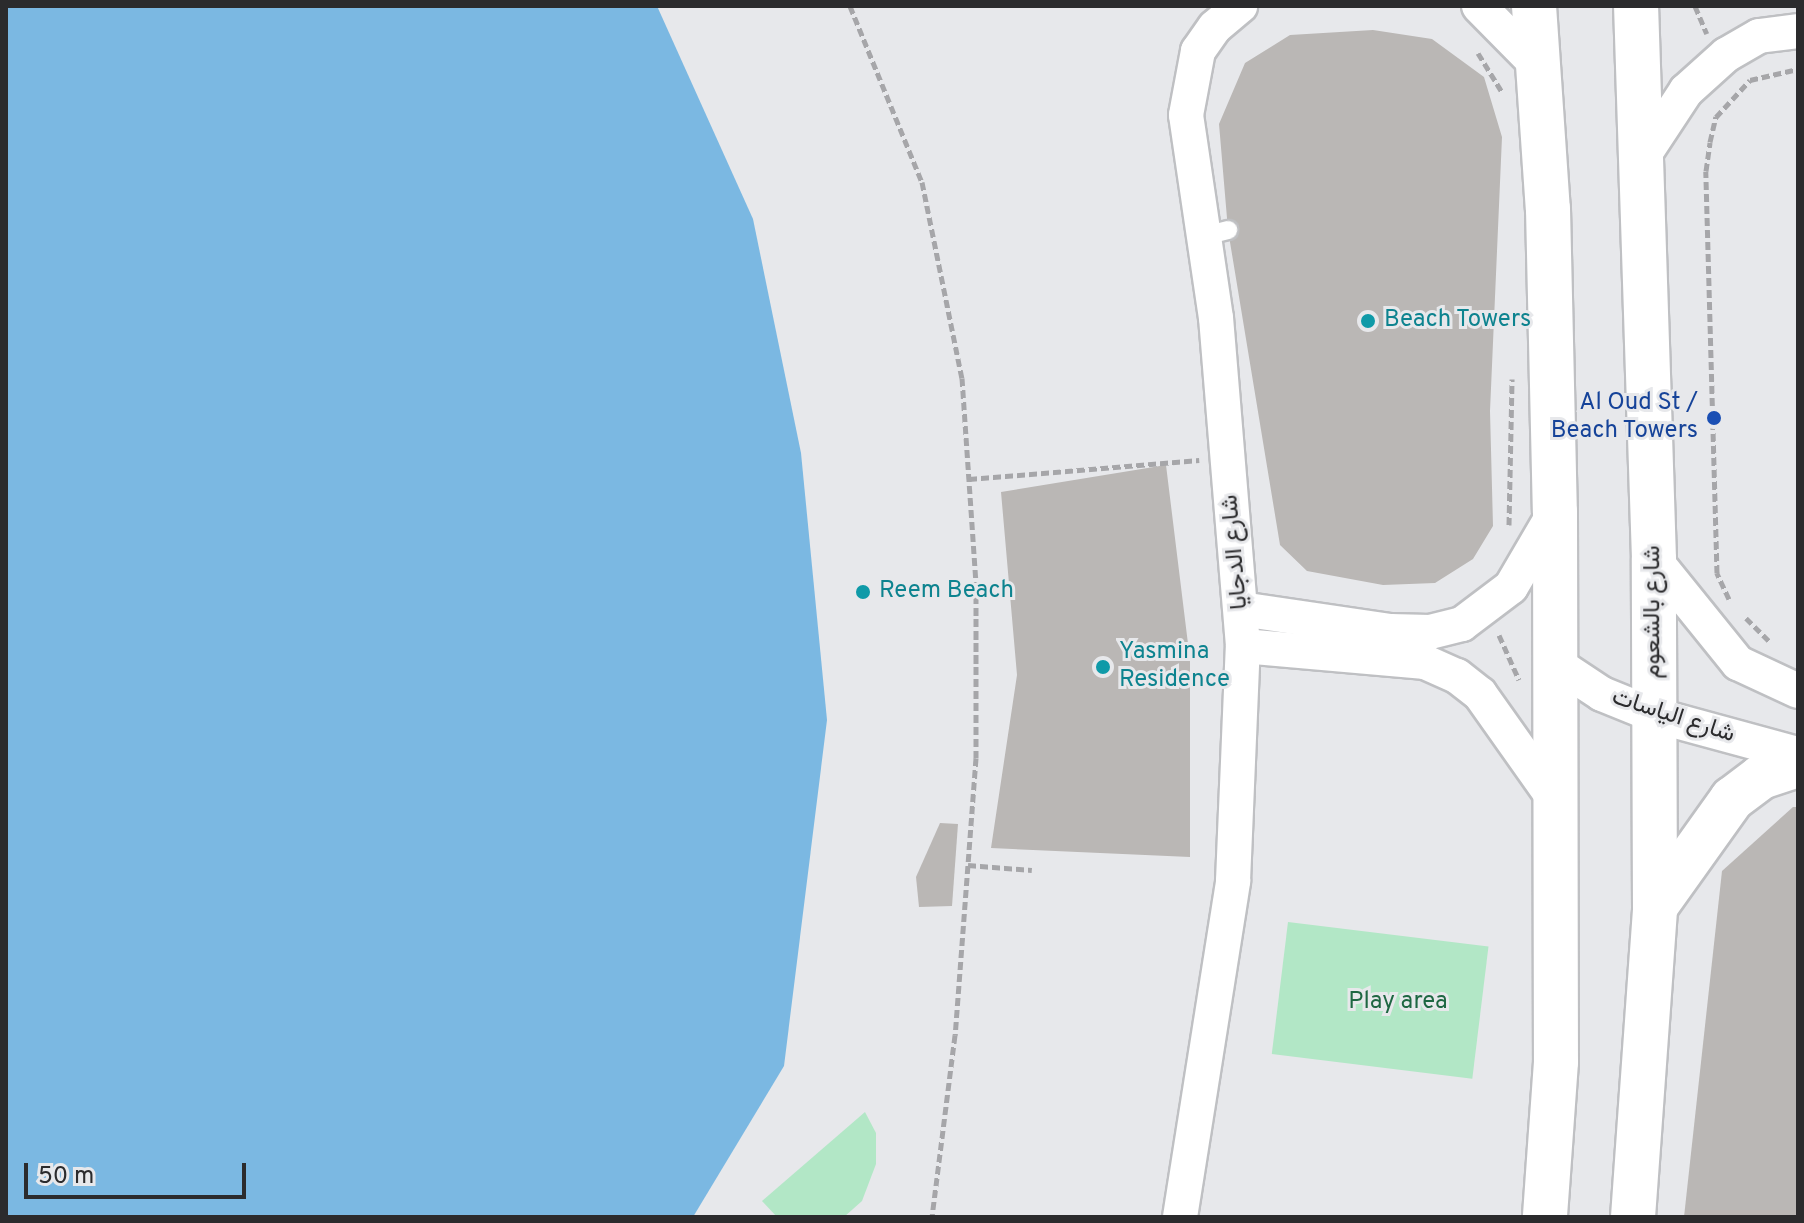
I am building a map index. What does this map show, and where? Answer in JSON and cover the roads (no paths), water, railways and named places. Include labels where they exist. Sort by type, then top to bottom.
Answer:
[{"type":"main road","points":[[1534,6],[1548,209],[1555,512],[1556,1062],[1545,1217]]},
{"type":"main road","name":"شارع بالشعوم","points":[[1633,1217],[1655,907],[1654,559],[1644,155],[1636,6]]},
{"type":"main road","points":[[1655,907],[1732,799],[1761,777],[1798,765]]},
{"type":"street","name":"شارع الدجايا","points":[[1180,1217],[1233,881],[1243,646],[1227,458],[1216,233],[1186,115],[1189,82],[1206,39],[1240,6]]},
{"type":"street","points":[[1479,6],[1537,65]]},
{"type":"street","points":[[1644,155],[1686,91],[1726,55],[1759,36],[1798,31]]},
{"type":"street","points":[[1241,609],[1390,631],[1430,632],[1462,624],[1511,587],[1555,512]]},
{"type":"street","points":[[1654,559],[1738,663],[1798,691]]},
{"type":"street","points":[[1243,646],[1425,662],[1457,676],[1480,694],[1555,800]]},
{"type":"street","name":"شارع الياسات","points":[[1555,663],[1602,694],[1654,715],[1798,754]]},
{"type":"street","name":"شارع الدجايا","points":[[1190,1164],[1199,1217]]},
{"type":"water","points":[[6,6],[657,6],[753,219],[801,453],[827,720],[784,1066],[693,1217],[6,1217]]},
{"type":"place","name":"Beach Towers","points":[[1368,321]]},
{"type":"place","name":"Al Oud St / Beach Towers","points":[[1714,418]]},
{"type":"place","name":"Reem Beach","points":[[863,592]]},
{"type":"place","name":"Yasmina Residence","points":[[1103,667]]},
{"type":"park label","name":"Play area","points":[[1398,1003]]}]
